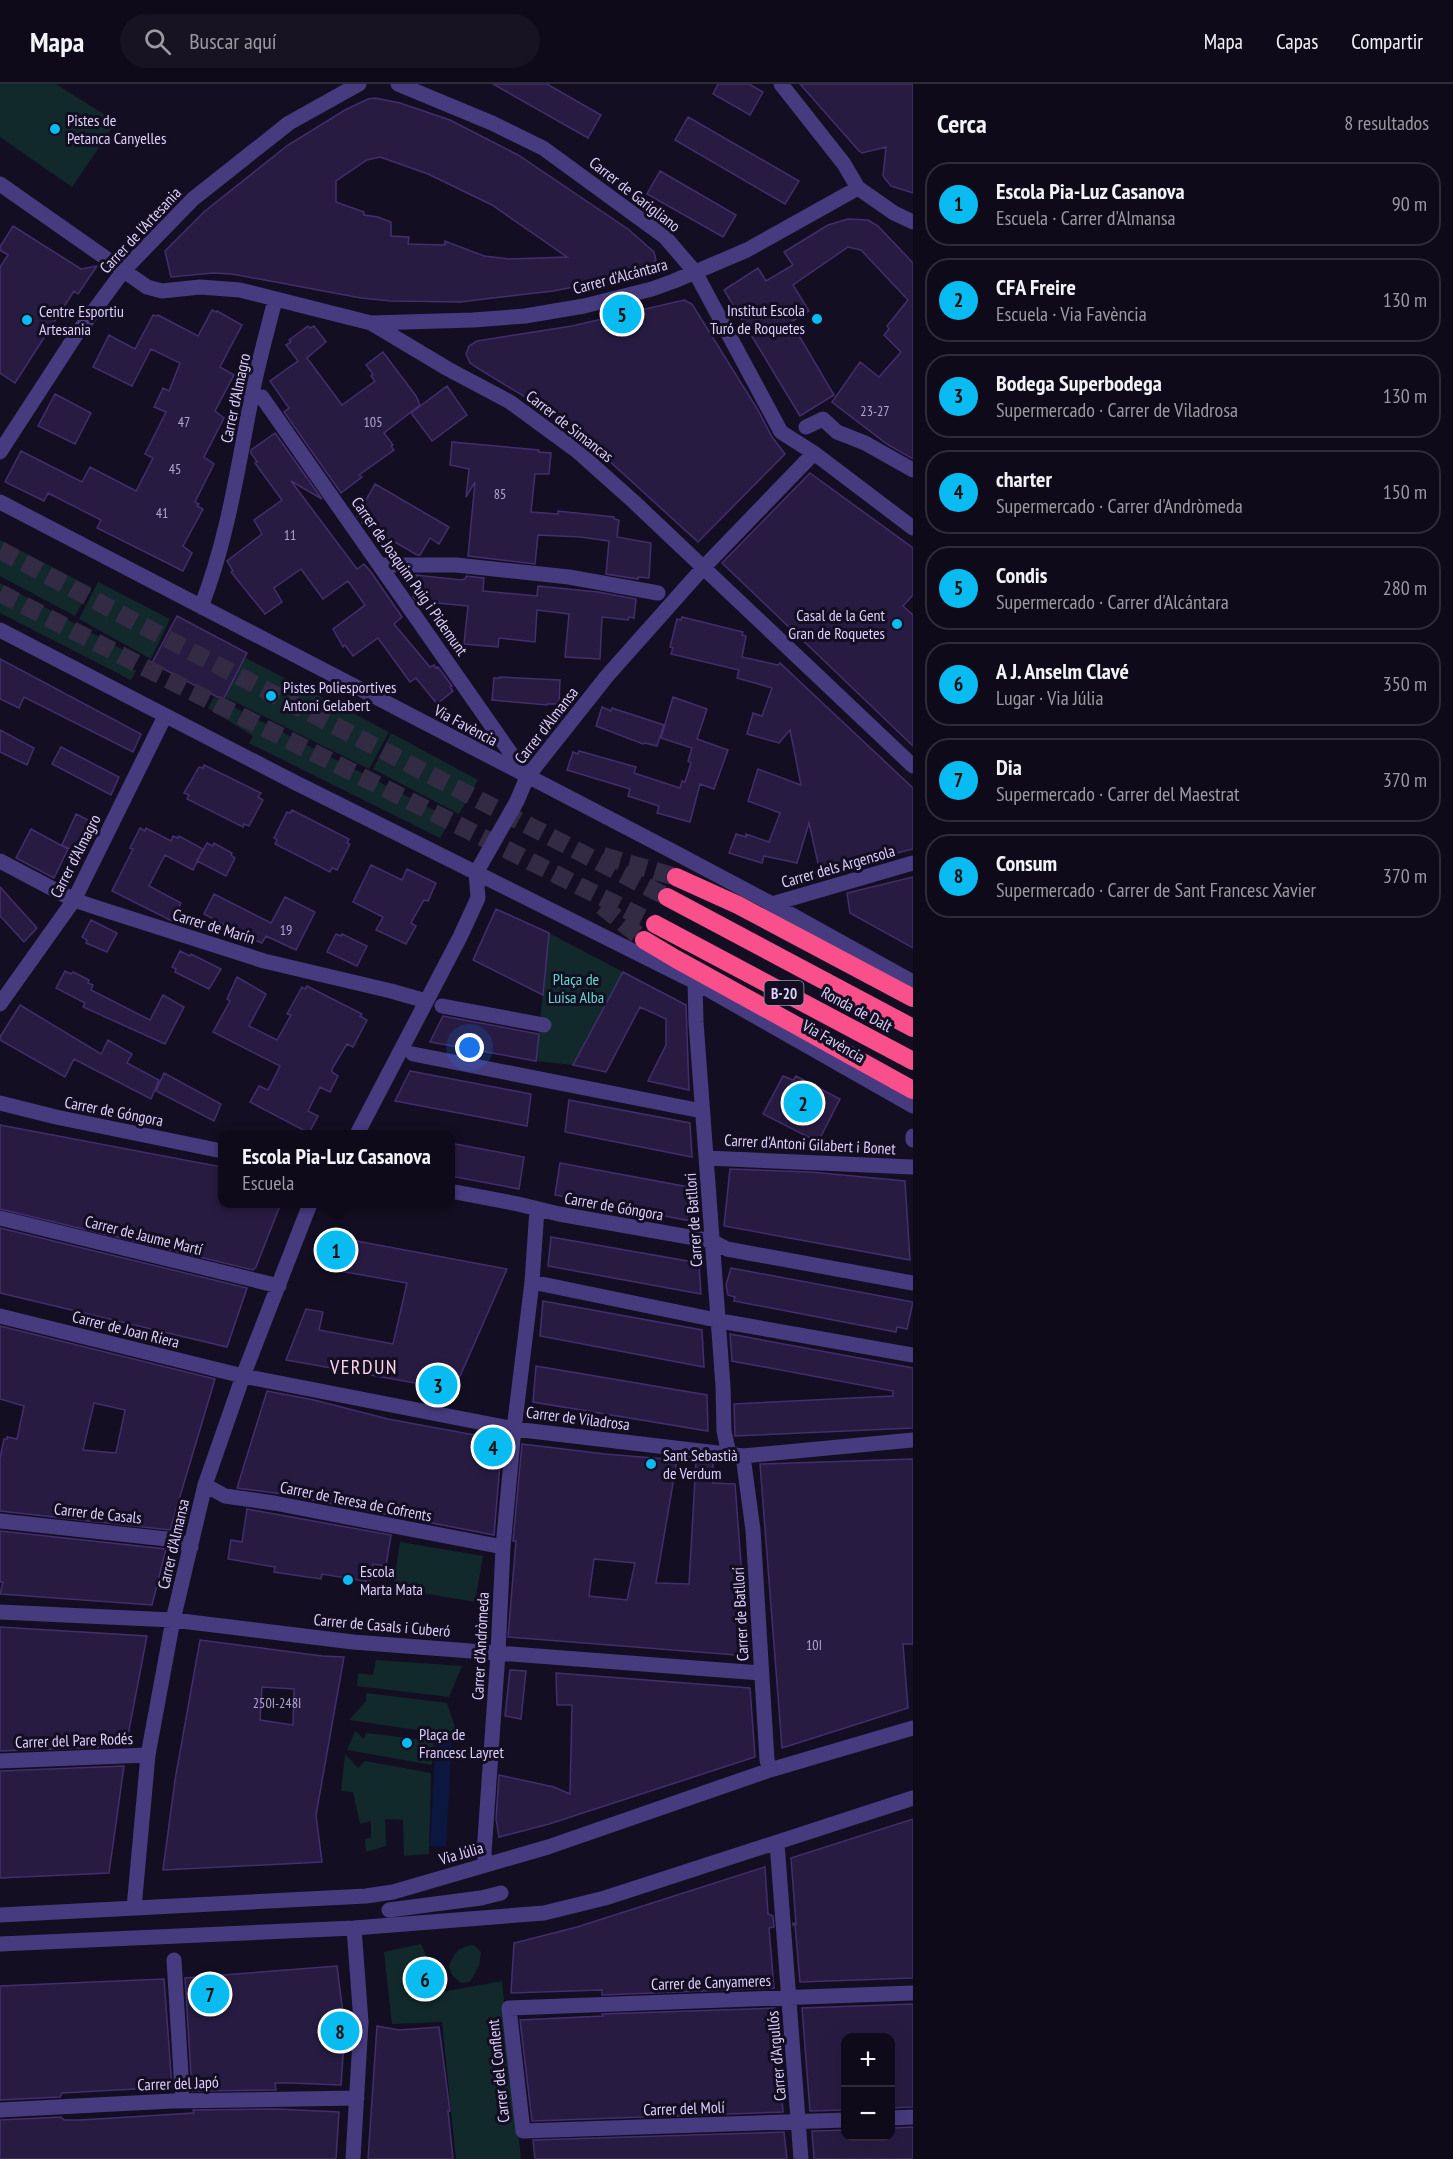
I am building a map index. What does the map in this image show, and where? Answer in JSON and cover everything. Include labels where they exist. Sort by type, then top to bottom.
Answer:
[{"type":"highway","points":[[676,877],[738,905],[913,998]]},
{"type":"highway","name":"Ronda de Dalt","points":[[667,897],[913,1028]]},
{"type":"highway","name":"Ronda de Dalt","points":[[655,924],[913,1061]]},
{"type":"highway","points":[[644,940],[913,1090]]},
{"type":"street","name":"Carrer de l'Artesania","points":[[0,452],[76,335],[124,270],[193,199],[290,123],[359,84]]},
{"type":"street","name":"Carrer de Garigliano","points":[[398,84],[492,123],[543,148],[665,237],[695,272],[781,432],[814,453],[913,528]]},
{"type":"street","points":[[781,84],[844,164],[858,188],[894,213],[913,222]]},
{"type":"street","name":"Carrer de Simancas","points":[[0,184],[147,287],[162,291],[200,287],[240,290],[275,300],[300,303],[371,323],[448,369],[510,402],[547,427],[617,487],[913,766]]},
{"type":"street","name":"Carrer d'Alcántara","points":[[371,323],[502,319],[555,312],[652,288],[747,249],[858,188]]},
{"type":"street","name":"Carrer d'Almagro","points":[[201,607],[214,574],[250,416],[254,385],[275,300]]},
{"type":"street","name":"Carrer de Joaquim Puig i Pidemunt","points":[[262,397],[527,777]]},
{"type":"street","points":[[806,427],[823,419],[835,436],[864,442],[913,470]]},
{"type":"street","name":"Carrer d'Almansa","points":[[359,1130],[478,898],[476,873],[527,777],[607,676],[703,568],[814,453]]},
{"type":"street","name":"Via Favència","points":[[0,502],[772,904],[913,982]]},
{"type":"street","points":[[381,566],[456,565],[569,577],[658,593]]},
{"type":"street","name":"Via Favència","points":[[0,630],[165,716],[695,982],[913,1106]]},
{"type":"street","name":"Carrer d'Almagro","points":[[0,1004],[74,900],[165,716]]},
{"type":"street","name":"Carrer de Marín","points":[[0,861],[74,900],[264,961],[426,1001]]},
{"type":"street","name":"Carrer dels Argensola","points":[[772,904],[913,863]]},
{"type":"street","name":"Carrer de Batllori","points":[[695,982],[702,1111],[719,1320],[724,1431],[736,1455]]},
{"type":"street","points":[[442,1006],[544,1025]]},
{"type":"street","points":[[414,1054],[702,1111]]},
{"type":"street","name":"Carrer de Góngora","points":[[0,1103],[56,1117],[218,1150]]},
{"type":"street","name":"Carrer d'Antoni Gilabert i Bonet","points":[[706,1158],[913,1167]]},
{"type":"street","name":"Carrer de Góngora","points":[[455,1192],[559,1214],[712,1241],[727,1249],[913,1283]]},
{"type":"street","name":"Carrer d'Almansa","points":[[134,1908],[148,1755],[173,1620],[205,1485],[243,1376],[308,1208]]},
{"type":"street","name":"Carrer d'Andròmeda","points":[[486,1865],[484,1853],[503,1547],[514,1429],[532,1282],[537,1209]]},
{"type":"street","name":"Carrer de Jaume Martí","points":[[0,1218],[279,1286]]},
{"type":"street","points":[[532,1282],[719,1320],[913,1355]]},
{"type":"street","name":"Carrer de Joan Riera","points":[[0,1316],[243,1376]]},
{"type":"street","name":"Carrer de Viladrosa","points":[[243,1376],[514,1429],[736,1455],[913,1440]]},
{"type":"street","name":"Carrer de Batllorí","points":[[736,1455],[753,1530],[767,1760],[770,1770]]},
{"type":"street","name":"Carrer de Teresa de Cofrents","points":[[205,1485],[225,1496],[274,1503],[503,1547]]},
{"type":"street","name":"Carrer de Casals","points":[[0,1521],[176,1540],[191,1547]]},
{"type":"street","name":"Carrer de Casals i Cuberó","points":[[0,1612],[173,1620],[352,1642],[761,1673]]},
{"type":"street","name":"Via Júlia","points":[[0,1915],[366,1896],[393,1892],[548,1846],[770,1770],[913,1728]]},
{"type":"street","name":"Carrer del Pare Rodés","points":[[0,1761],[148,1755]]},
{"type":"street","points":[[0,1944],[354,1928],[507,1918],[573,1908],[913,1798]]},
{"type":"street","name":"Carrer d'Argullós","points":[[777,1843],[801,2159]]},
{"type":"street","points":[[389,1910],[481,1898],[501,1893]]},
{"type":"street","points":[[353,2159],[361,2022],[354,1928]]},
{"type":"street","points":[[174,1960],[182,2090]]},
{"type":"street","name":"Carrer de Canyameres","points":[[509,2008],[913,1993]]},
{"type":"street","name":"Carrer del Conflent","points":[[509,2008],[523,2130]]},
{"type":"street","name":"Carrer del Japó","points":[[0,2110],[172,2101],[357,2098]]},
{"type":"street","points":[[895,2118],[913,2116]]},
{"type":"street","name":"Carrer del Molí","points":[[523,2130],[841,2120]]},
{"type":"green space","name":"Pistes de Petanca Canyelles","points":[[0,84],[56,84],[116,122],[72,187],[0,137]]},
{"type":"green space","points":[[0,540],[91,587],[75,616],[0,576]]},
{"type":"green space","points":[[98,582],[170,619],[151,659],[79,619]]},
{"type":"green space","points":[[0,583],[127,652],[131,668],[136,671],[131,680],[0,613]]},
{"type":"green space","name":"Pistes Poliesportives Antoni Gelabert","points":[[174,621],[389,732],[369,769],[154,661]]},
{"type":"green space","points":[[214,697],[451,819],[440,838],[249,743],[253,736],[208,708]]},
{"type":"green space","name":"Pistes Poliesportives Antoni Gelabert","points":[[391,733],[478,780],[459,814],[373,769]]},
{"type":"green space","name":"Plaça de Luisa Alba","points":[[549,933],[623,972],[573,1065],[536,1061]]},
{"type":"green space","points":[[400,1542],[483,1556],[475,1602],[393,1588]]},
{"type":"green space","points":[[376,1660],[462,1666],[449,1697],[357,1686],[358,1673],[373,1675]]},
{"type":"green space","points":[[366,1693],[447,1703],[458,1736],[349,1720],[366,1701]]},
{"type":"green space","points":[[355,1731],[364,1739],[366,1733],[434,1741],[432,1765],[347,1750]]},
{"type":"green space","points":[[345,1754],[358,1768],[365,1761],[431,1773],[429,1854],[404,1856],[403,1820],[385,1819],[386,1846],[366,1852],[365,1839],[371,1838],[371,1821],[360,1824],[353,1792],[341,1791]]},
{"type":"green space","points":[[421,1944],[442,1992],[502,1981],[521,2159],[456,2159],[442,2022],[392,2024],[384,1952]]},
{"type":"green space","points":[[474,1945],[481,1952],[479,1966],[470,1982],[461,1983],[452,1975],[449,1967],[452,1958],[457,1951]]},
{"type":"water","points":[[436,1737],[452,1738],[446,1847],[430,1846]]},
{"type":"building","points":[[493,84],[547,84],[601,115],[588,138]]},
{"type":"building","points":[[718,84],[749,84],[763,92],[750,115],[713,94]]},
{"type":"building","points":[[800,84],[913,84],[913,193],[891,186],[883,176],[886,147],[862,153],[859,151]]},
{"type":"building","points":[[375,98],[400,103],[450,120],[518,155],[628,229],[654,252],[656,260],[651,266],[579,286],[460,302],[361,298],[232,274],[213,273],[171,277],[165,251],[205,211],[288,145],[345,110]],"holes":[[[380,157],[428,174],[492,205],[567,257],[509,259],[484,256],[445,241],[445,245],[408,244],[409,237],[391,236],[391,222],[364,215],[364,212],[336,202],[336,181],[367,160]]]},
{"type":"building","points":[[688,117],[799,181],[785,204],[675,140]]},
{"type":"building","points":[[660,171],[736,215],[723,237],[647,194]]},
{"type":"building","points":[[848,219],[868,220],[878,226],[913,263],[913,459],[887,444],[832,402],[860,362],[879,377],[901,352],[884,335],[889,329],[887,326],[908,300],[861,250],[848,247],[793,285],[809,311],[791,322],[834,395],[800,416],[724,290],[758,268],[766,281],[793,265],[784,252],[828,225]]},
{"type":"building","name":"Centre Esportiu Artesania","points":[[13,226],[81,269],[97,266],[78,294],[74,291],[15,383],[0,373],[0,267],[8,255],[0,250],[0,247]]},
{"type":"building","points":[[684,300],[692,304],[758,410],[772,437],[785,454],[698,542],[606,458],[608,458],[555,415],[474,366],[466,354],[469,346],[477,341],[572,326]]},
{"type":"building","points":[[212,310],[242,325],[220,367],[234,375],[215,411],[224,418],[204,457],[214,464],[195,502],[203,509],[183,546],[192,553],[183,571],[97,528],[101,520],[48,493],[44,501],[5,482],[21,451],[82,482],[90,467],[136,491],[153,458],[145,454],[166,412],[154,407],[163,388],[169,391],[180,363],[151,349],[132,386],[93,367],[109,335],[135,349],[153,315],[158,315],[198,336]]},
{"type":"building","points":[[308,326],[310,328],[314,326],[326,342],[307,358],[342,405],[375,381],[366,365],[383,352],[416,396],[420,405],[384,433],[394,450],[359,475],[362,477],[341,493],[284,412],[289,408],[270,381],[298,361],[286,345],[291,342],[289,340]]},
{"type":"building","points":[[447,386],[467,415],[432,441],[411,413]]},
{"type":"building","points":[[55,394],[91,413],[75,444],[38,426]]},
{"type":"building","points":[[275,433],[322,499],[291,481],[357,569],[364,564],[371,572],[402,617],[394,624],[430,667],[434,665],[438,667],[452,686],[450,687],[453,691],[437,704],[416,678],[410,682],[378,638],[353,656],[345,645],[343,647],[333,629],[365,605],[348,581],[323,599],[301,569],[274,588],[282,602],[265,614],[231,572],[233,571],[227,561],[262,534],[254,520],[282,500],[255,463],[257,462],[251,453],[251,450]]},
{"type":"building","points":[[452,442],[551,453],[549,474],[535,474],[531,512],[558,514],[558,511],[614,517],[619,520],[617,537],[651,543],[649,578],[638,577],[638,579],[606,574],[609,541],[580,537],[538,535],[535,564],[468,556],[475,482],[466,497],[469,469],[450,465]]},
{"type":"building","points":[[810,473],[913,548],[913,595],[903,606],[913,615],[913,746],[722,563]]},
{"type":"building","points":[[375,484],[449,527],[439,544],[430,538],[420,555],[417,555],[362,523],[362,519],[357,516]]},
{"type":"building","points":[[416,575],[461,580],[466,576],[484,578],[483,591],[537,596],[538,586],[598,592],[636,599],[634,618],[629,617],[628,620],[602,617],[600,659],[565,657],[569,614],[537,610],[535,642],[499,638],[498,647],[464,644],[468,606],[416,601],[413,597]]},
{"type":"building","points":[[177,616],[247,653],[223,700],[152,663]]},
{"type":"building","points":[[682,617],[743,632],[742,635],[746,636],[742,657],[778,665],[780,663],[913,788],[913,849],[820,872],[809,823],[797,863],[764,856],[762,863],[729,853],[736,834],[746,837],[746,834],[769,842],[780,813],[748,801],[758,769],[801,785],[790,730],[779,743],[747,734],[753,713],[762,716],[772,688],[737,678],[739,670],[671,654],[673,648],[670,647],[677,619],[681,620]]},
{"type":"building","points":[[0,659],[141,734],[133,752],[24,697],[19,708],[0,699]]},
{"type":"building","points":[[494,678],[560,680],[559,704],[492,700]]},
{"type":"building","points":[[673,697],[707,709],[697,739],[728,750],[714,789],[700,784],[690,822],[657,813],[659,806],[628,796],[630,789],[567,770],[573,752],[578,754],[579,751],[636,767],[634,773],[680,788],[682,781],[685,782],[691,763],[688,761],[692,748],[661,738]]},
{"type":"building","points":[[602,707],[611,711],[612,708],[664,725],[657,746],[643,744],[596,726]]},
{"type":"building","points":[[0,730],[34,748],[27,765],[0,752]]},
{"type":"building","points":[[61,747],[119,777],[111,795],[52,764]]},
{"type":"building","points":[[204,765],[261,793],[258,797],[263,800],[249,826],[244,824],[243,827],[187,799],[189,795],[184,793],[199,767],[203,768]]},
{"type":"building","points":[[292,810],[349,839],[347,843],[350,844],[337,870],[332,868],[330,872],[275,844],[277,840],[274,838],[287,812],[290,813]]},
{"type":"building","points":[[76,814],[94,823],[80,854],[62,845]]},
{"type":"building","points":[[140,828],[145,831],[146,828],[171,841],[173,836],[178,838],[179,836],[203,849],[193,870],[165,855],[149,886],[181,903],[172,921],[112,891],[133,849],[130,848]]},
{"type":"building","points":[[31,829],[68,849],[54,878],[16,858]]},
{"type":"building","points":[[207,843],[213,846],[214,843],[232,853],[231,855],[235,858],[226,876],[197,861]]},
{"type":"building","points":[[371,865],[402,880],[407,869],[436,883],[428,901],[424,900],[411,923],[416,926],[406,944],[376,930],[383,917],[353,902]]},
{"type":"building","points":[[913,877],[913,948],[850,913],[847,893]]},
{"type":"building","points":[[0,887],[37,928],[24,942],[0,916]]},
{"type":"building","points":[[214,894],[271,923],[285,897],[315,912],[296,950],[266,936],[262,943],[249,938],[204,914]]},
{"type":"building","points":[[496,909],[549,933],[543,995],[473,960]]},
{"type":"building","points":[[91,920],[117,933],[107,952],[86,943],[87,940],[82,937]]},
{"type":"building","points":[[336,934],[341,936],[342,934],[367,946],[357,966],[327,952]]},
{"type":"building","points":[[180,951],[221,969],[209,989],[175,972],[176,969],[172,967]]},
{"type":"building","points":[[65,971],[71,974],[73,972],[89,980],[88,983],[93,985],[91,990],[150,1020],[163,995],[184,1007],[165,1044],[83,1007],[85,1003],[56,988]]},
{"type":"building","points":[[623,972],[686,1005],[689,1090],[648,1081],[666,1045],[666,1019],[640,1007],[606,1072],[573,1065]]},
{"type":"building","points":[[237,977],[266,994],[249,1026],[277,1040],[291,1015],[287,1014],[302,987],[305,989],[307,986],[362,1014],[360,1016],[367,1020],[353,1047],[347,1044],[332,1069],[332,1072],[338,1076],[330,1092],[320,1087],[308,1111],[318,1116],[311,1130],[303,1130],[250,1102],[259,1086],[268,1090],[280,1066],[213,1032],[230,1001],[227,999]]},
{"type":"building","points":[[20,1005],[101,1054],[108,1040],[132,1054],[127,1063],[159,1080],[151,1099],[74,1059],[65,1077],[0,1040]]},
{"type":"building","points":[[443,1016],[539,1034],[536,1061],[430,1042]]},
{"type":"building","points":[[410,1071],[531,1094],[527,1126],[395,1101]]},
{"type":"building","points":[[164,1073],[221,1104],[214,1121],[156,1091]]},
{"type":"building","points":[[783,1076],[793,1080],[796,1076],[840,1099],[818,1142],[763,1114]]},
{"type":"building","points":[[569,1100],[690,1123],[692,1157],[565,1132]]},
{"type":"building","points":[[0,1125],[218,1166],[218,1208],[279,1208],[253,1270],[0,1209]]},
{"type":"building","points":[[455,1144],[524,1157],[519,1189],[455,1177]]},
{"type":"building","points":[[560,1163],[694,1188],[696,1222],[555,1195]]},
{"type":"building","points":[[730,1169],[811,1172],[905,1181],[910,1260],[724,1226]]},
{"type":"building","points":[[0,1228],[247,1288],[227,1347],[0,1293]]},
{"type":"building","points":[[335,1237],[507,1269],[454,1390],[286,1360],[306,1309],[323,1312],[319,1330],[393,1344],[407,1283],[323,1268]]},
{"type":"building","points":[[551,1237],[699,1263],[701,1294],[548,1266]]},
{"type":"building","points":[[731,1268],[913,1302],[907,1329],[897,1327],[896,1332],[734,1301],[735,1297],[728,1295],[726,1285]]},
{"type":"building","points":[[543,1301],[702,1330],[704,1367],[540,1336]]},
{"type":"building","points":[[0,1326],[215,1379],[170,1530],[0,1511],[0,1458],[4,1439],[7,1437],[17,1439],[24,1406],[0,1399]],"holes":[[[94,1403],[125,1410],[116,1453],[83,1450]]]},
{"type":"building","points":[[730,1334],[913,1368],[913,1428],[735,1436],[734,1404],[893,1396],[893,1391],[732,1361]]},
{"type":"building","points":[[536,1366],[707,1395],[708,1431],[533,1402]]},
{"type":"building","points":[[267,1391],[314,1400],[388,1419],[502,1440],[494,1535],[276,1493],[237,1488]]},
{"type":"building","points":[[522,1444],[677,1460],[656,1583],[689,1584],[696,1461],[713,1462],[713,1483],[735,1484],[748,1656],[508,1637],[516,1541],[513,1541]],"holes":[[[594,1559],[635,1563],[627,1600],[589,1596]]]},
{"type":"building","points":[[913,1459],[913,1644],[903,1644],[908,1708],[782,1748],[760,1464]]},
{"type":"building","points":[[247,1509],[391,1535],[386,1566],[373,1564],[370,1582],[322,1574],[321,1579],[274,1572],[275,1567],[228,1559],[231,1540],[242,1542]]},
{"type":"building","points":[[0,1531],[166,1549],[152,1605],[0,1594],[3,1582],[0,1582]]},
{"type":"building","points":[[0,1627],[147,1636],[126,1746],[0,1751]]},
{"type":"building","points":[[200,1640],[344,1657],[316,1815],[322,1862],[163,1870],[175,1780]],"holes":[[[262,1687],[294,1689],[293,1725],[260,1720]]]},
{"type":"building","points":[[510,1670],[526,1671],[521,1719],[505,1716]]},
{"type":"building","points":[[556,1673],[750,1688],[755,1757],[549,1824],[499,1837],[496,1819],[499,1775],[554,1787],[570,1794],[572,1705],[557,1705]]},
{"type":"building","points":[[124,1766],[109,1873],[0,1878],[0,1771]]},
{"type":"building","points":[[913,1819],[913,1978],[800,1982],[795,1925],[793,1925],[793,1923],[796,1924],[791,1858]]},
{"type":"building","points":[[765,1867],[768,1914],[773,1916],[774,1927],[769,1928],[774,1988],[602,1995],[602,1990],[511,1993],[514,1943],[577,1927]]},
{"type":"building","points":[[337,1966],[345,2029],[341,2085],[275,2083],[276,2090],[192,2091],[185,1978]]},
{"type":"building","points":[[164,1979],[172,2087],[62,2093],[60,2097],[0,2100],[0,1986]]},
{"type":"building","points":[[913,2004],[913,2107],[895,2108],[895,2033],[841,2033],[841,2110],[810,2111],[802,2008]]},
{"type":"building","points":[[775,2008],[783,2112],[532,2121],[520,2020],[603,2016],[602,2014]]},
{"type":"building","points":[[377,2026],[399,2030],[439,2027],[450,2111],[448,2111],[453,2159],[368,2159]]},
{"type":"building","points":[[277,2109],[339,2112],[336,2159],[0,2159],[0,2120],[61,2117],[64,2120],[80,2120],[194,2113],[193,2110]]},
{"type":"building","points":[[913,2127],[913,2159],[814,2159],[812,2131],[841,2130],[841,2141],[895,2141],[895,2128]]},
{"type":"building","points":[[784,2132],[787,2159],[535,2159],[533,2140]]},
{"type":"tunnel","points":[[0,550],[196,654],[667,897]]},
{"type":"tunnel","points":[[0,593],[655,924]]},
{"type":"tunnel","points":[[603,856],[676,877]]},
{"type":"tunnel","points":[[602,906],[644,940]]},
{"type":"place","name":"Pistes de Petanca Canyelles","points":[[55,129]]},
{"type":"place","name":"Condis","points":[[622,314]]},
{"type":"place","name":"Institut Escola Turó de Roquetes","points":[[817,319]]},
{"type":"place","name":"Centre Esportiu Artesania","points":[[27,320]]},
{"type":"place","name":"Casal de la Gent Gran de Roquetes","points":[[897,624]]},
{"type":"place","name":"Pistes Poliesportives Antoni Gelabert","points":[[271,696]]},
{"type":"place","name":"CFA Freire","points":[[803,1103]]},
{"type":"place","name":"Escola Pia-Luz Casanova","points":[[336,1250]]},
{"type":"place","name":"Bodega Superbodega","points":[[438,1385]]},
{"type":"place","name":"charter","points":[[493,1447]]},
{"type":"place","name":"Sant Sebastià de Verdum","points":[[651,1464]]},
{"type":"place","name":"Escola Marta Mata","points":[[348,1580]]},
{"type":"place","name":"Plaça de Francesc Layret","points":[[407,1743]]},
{"type":"place","name":"A J. Anselm Clavé","points":[[425,1979]]},
{"type":"place","name":"Dia","points":[[210,1994]]},
{"type":"place","name":"Consum","points":[[340,2031]]},
{"type":"district","name":"VERDUN","points":[[364,1367]]}]
